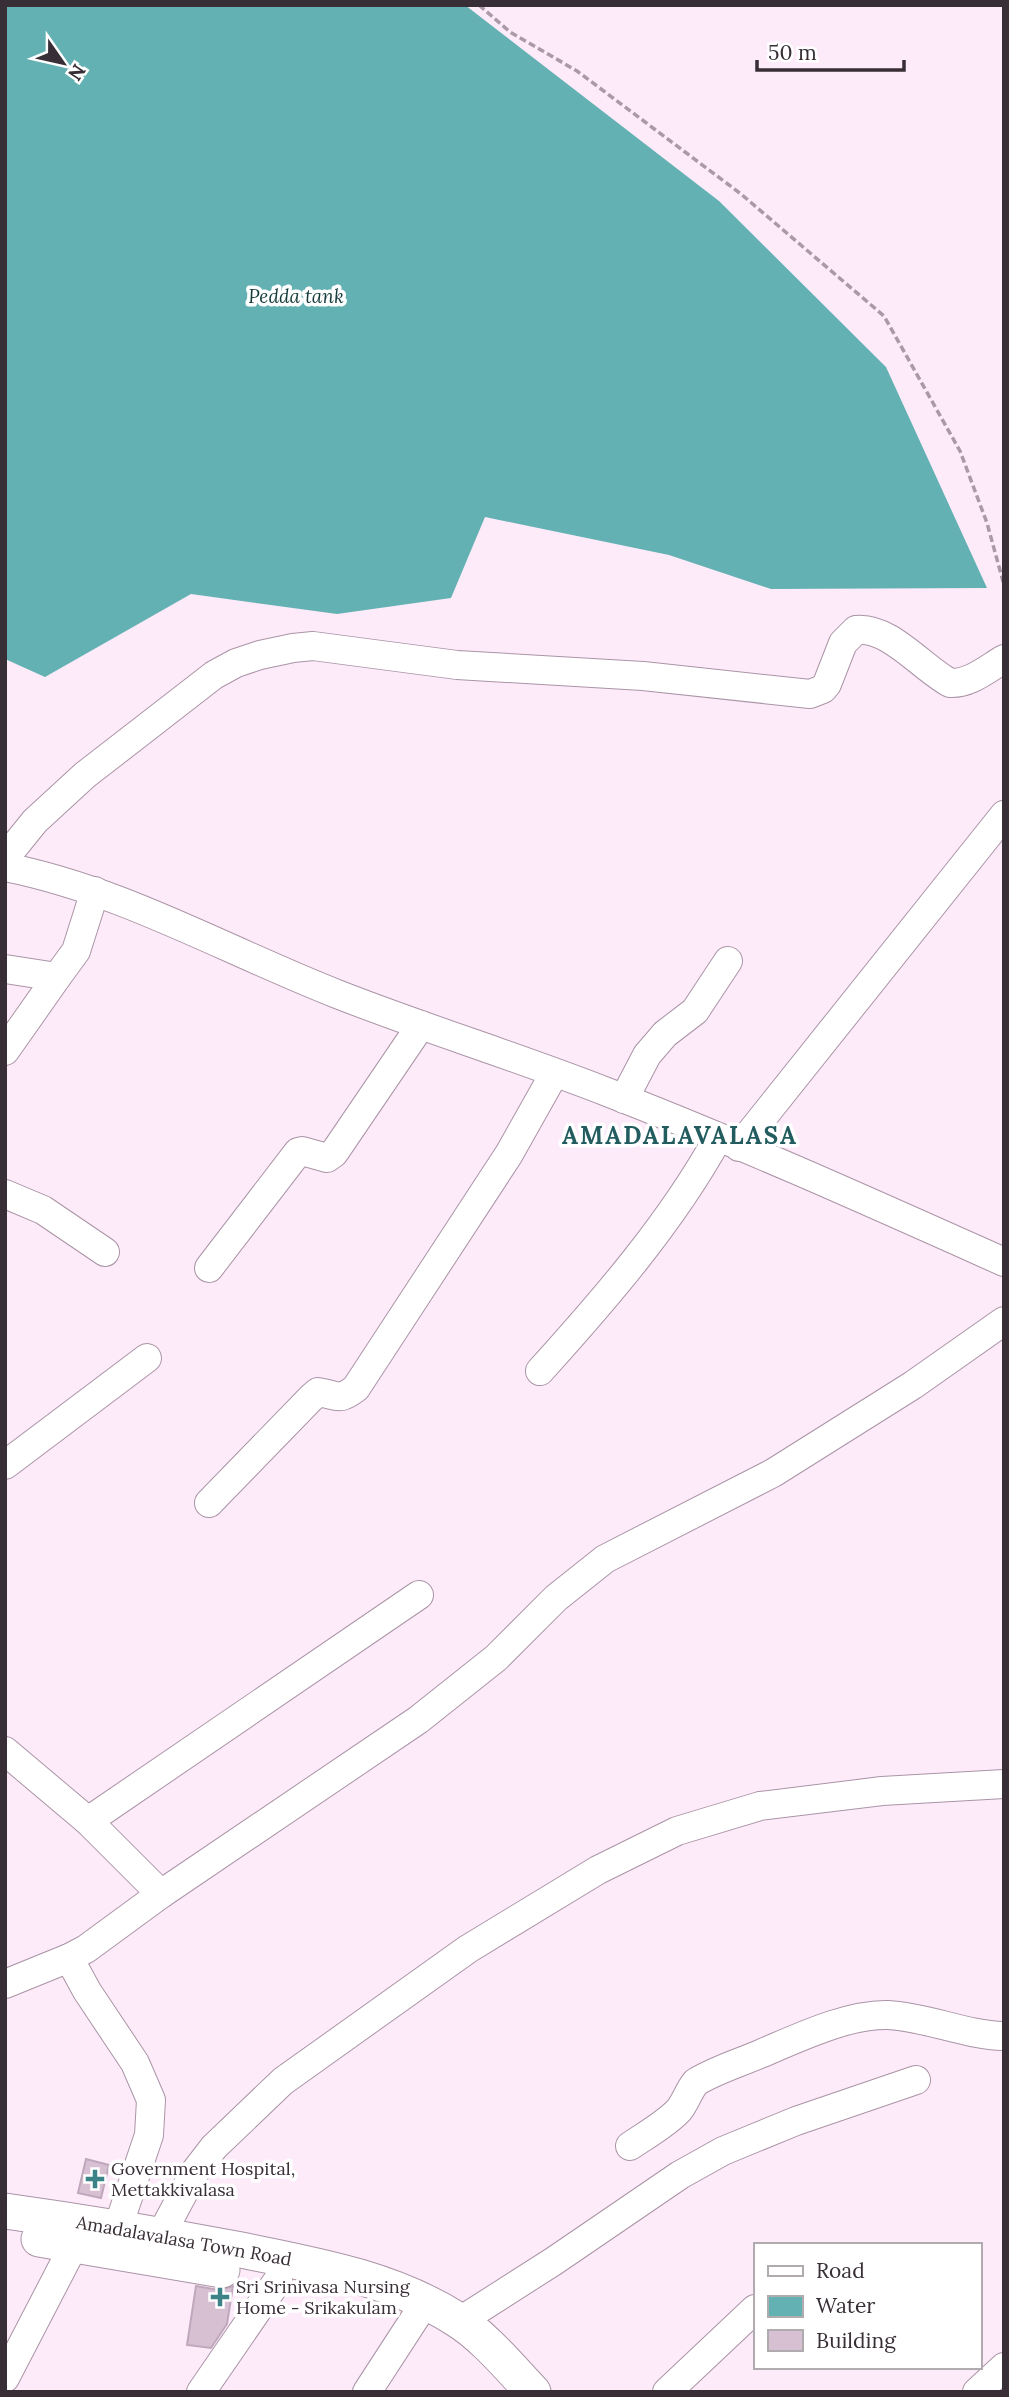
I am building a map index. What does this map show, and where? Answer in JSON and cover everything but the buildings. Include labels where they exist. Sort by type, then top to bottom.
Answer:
[{"type":"main road","name":"Amadalavalasa Town Road","points":[[5,2211],[118,2227],[295,2261],[358,2276],[404,2291],[460,2321],[533,2392]]},
{"type":"main road","name":"Amadalavalasa Town Road","points":[[5,2233],[362,2294],[417,2315],[444,2329],[514,2392]]},
{"type":"street","points":[[5,858],[52,804],[179,701],[236,663],[293,648],[313,646],[457,665],[643,676],[810,694],[823,689],[827,684],[843,643],[856,630],[872,630],[894,642],[950,683],[968,681],[1004,659]]},
{"type":"street","points":[[540,1371],[592,1313],[728,1142],[1004,815]]},
{"type":"street","points":[[5,867],[95,891],[301,980],[624,1099],[1004,1262]]},
{"type":"street","points":[[5,1051],[76,951],[95,891]]},
{"type":"street","points":[[624,1099],[647,1055],[664,1034],[695,1011],[728,961]]},
{"type":"street","points":[[5,969],[57,977]]},
{"type":"street","points":[[209,1268],[298,1152],[327,1158],[334,1153],[421,1025]]},
{"type":"street","points":[[209,1503],[318,1392],[337,1398],[346,1396],[356,1388],[509,1154],[554,1074]]},
{"type":"street","points":[[5,1194],[43,1210],[105,1252]]},
{"type":"street","points":[[5,1984],[69,1958],[418,1720],[496,1658],[556,1598],[605,1559],[773,1473],[913,1384],[1004,1321]]},
{"type":"street","points":[[5,1465],[147,1358]]},
{"type":"street","points":[[88,1821],[419,1595]]},
{"type":"street","points":[[5,1751],[88,1821],[161,1894]]},
{"type":"street","points":[[161,2235],[194,2173],[214,2147],[283,2081],[468,1950],[598,1870],[677,1831],[760,1806],[882,1791],[1004,1784]]},
{"type":"street","points":[[69,1958],[87,1991],[135,2063],[151,2100],[149,2135],[118,2227]]},
{"type":"street","points":[[630,2147],[673,2115],[696,2082],[813,2032],[864,2017],[888,2015],[1004,2036]]},
{"type":"street","points":[[460,2321],[680,2175],[723,2151],[796,2121],[916,2080]]},
{"type":"street","points":[[5,2378],[74,2245]]},
{"type":"street","points":[[201,2392],[278,2280]]},
{"type":"street","points":[[667,2392],[754,2310]]},
{"type":"street","points":[[367,2392],[417,2315]]},
{"type":"street","points":[[977,2392],[1004,2367]]},
{"type":"path","points":[[479,5],[510,32],[577,71],[741,194],[884,316],[960,452],[987,523],[1004,585]]},
{"type":"water","name":"Pedda tank","points":[[5,5],[465,5],[719,201],[886,367],[987,588],[771,589],[669,555],[485,517],[451,598],[337,614],[191,594],[45,677],[5,659]]},
{"type":"place","name":"Government Hospital, Mettakkivalasa","points":[[95,2179]]},
{"type":"place","name":"Sri Srinivasa Nursing Home - Srikakulam","points":[[220,2297]]},
{"type":"district","name":"AMADALAVALASA","points":[[680,1136]]}]
